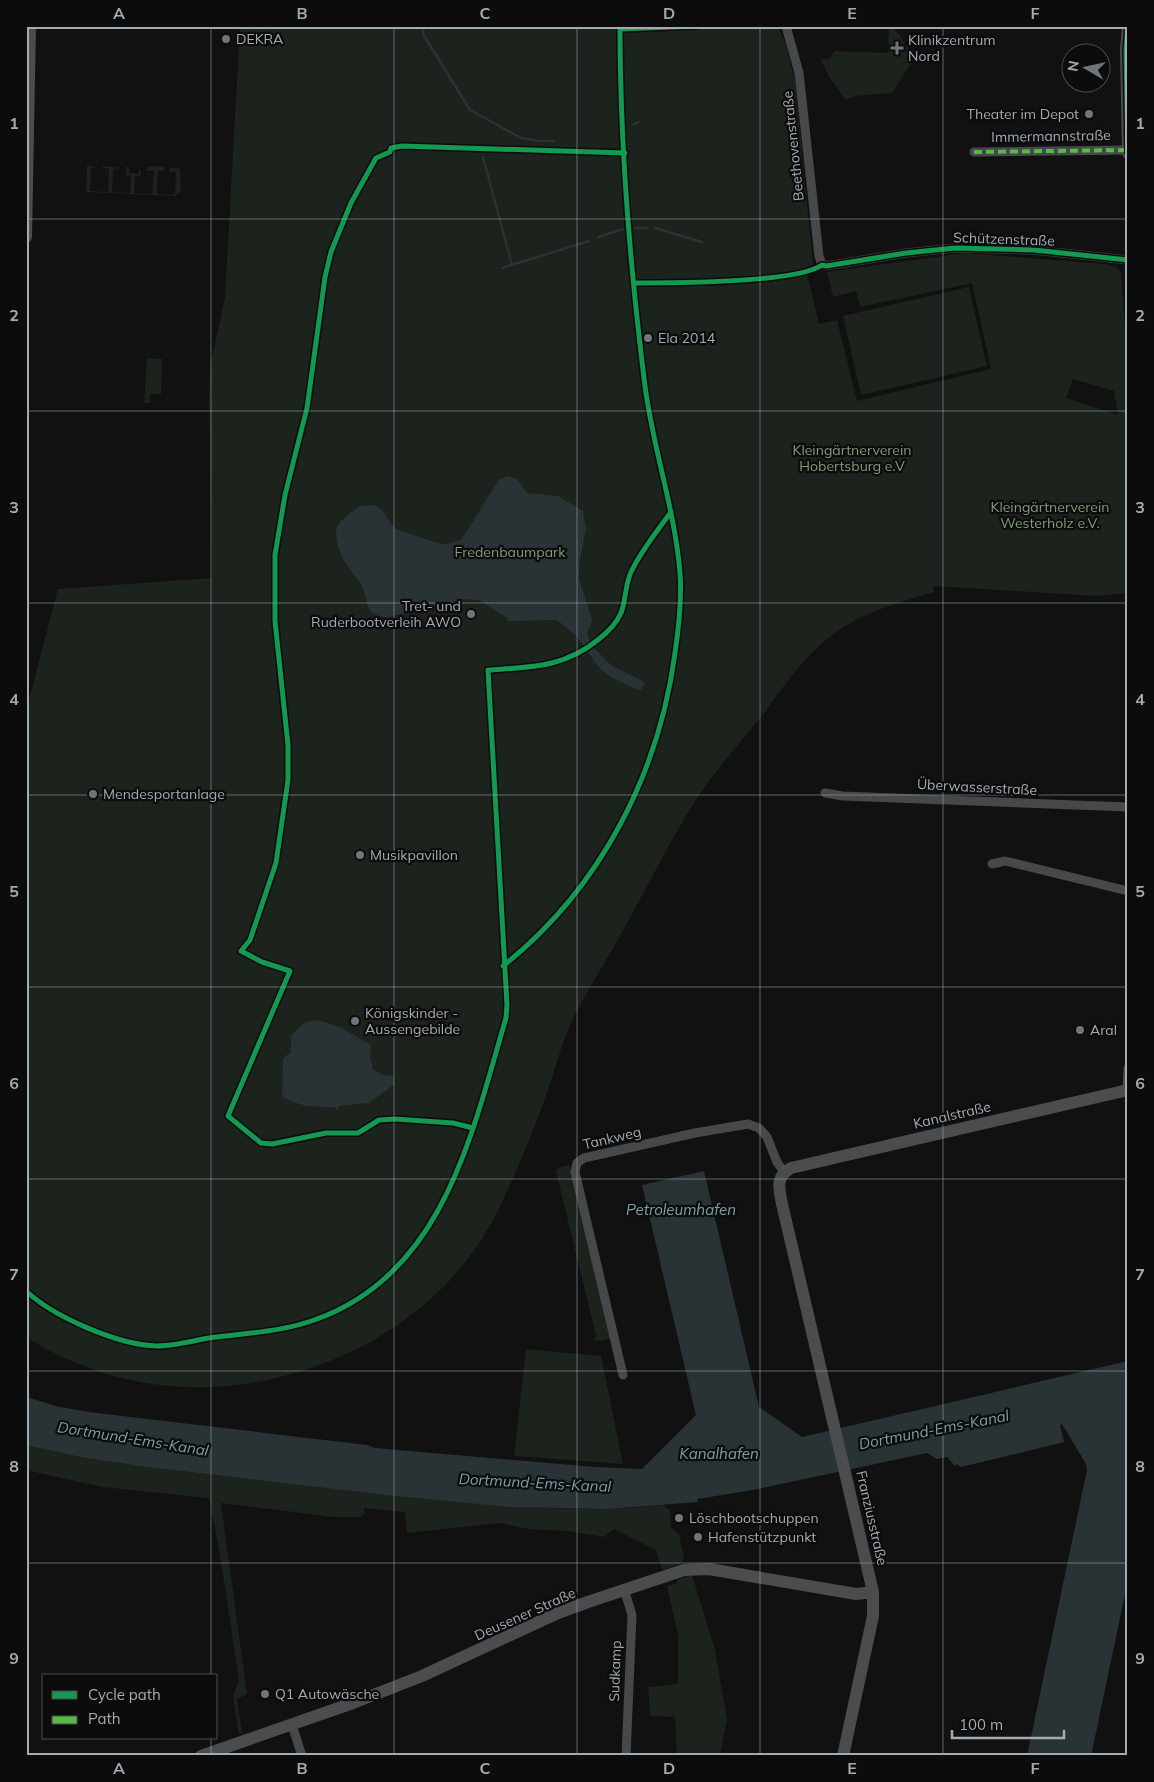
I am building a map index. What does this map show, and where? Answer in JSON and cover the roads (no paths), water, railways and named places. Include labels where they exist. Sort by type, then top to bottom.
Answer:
[{"type":"main road","points":[[26,237],[30,26]]},
{"type":"main road","name":"Immermannstraße","points":[[1122,26],[1126,50]]},
{"type":"main road","name":"Immermannstraße","points":[[1128,26],[1126,50],[1128,151]]},
{"type":"main road","name":"Kanalstraße","points":[[784,1172],[791,1168],[1127,1090]]},
{"type":"main road","name":"Franziusstraße","points":[[784,1172],[778,1184],[873,1592],[873,1616],[843,1756]]},
{"type":"main road","name":"Deusener Straße","points":[[201,1756],[292,1725],[422,1676],[558,1613],[675,1572],[696,1568],[850,1593],[873,1592]]},
{"type":"street","name":"Beethovenstraße","points":[[786,26],[799,73],[818,256],[822,265]]},
{"type":"street","name":"Immermannstraße","points":[[974,152],[1128,151]]},
{"type":"street","name":"Schützenstraße","points":[[822,265],[956,248],[1034,250],[1128,260]]},
{"type":"street","name":"Überwasserstraße","points":[[825,793],[843,796],[1128,807]]},
{"type":"street","points":[[992,864],[1005,861],[1128,891]]},
{"type":"street","points":[[1127,1090],[1128,1068]]},
{"type":"street","name":"Tankweg","points":[[623,1375],[575,1172],[577,1163],[584,1158],[695,1133],[748,1124],[758,1128],[767,1136],[777,1162],[784,1172]]},
{"type":"street","name":"Sudkamp","points":[[624,1589],[632,1615],[626,1756]]},
{"type":"street","points":[[292,1725],[302,1756]]},
{"type":"water","points":[[509,476],[517,479],[527,493],[558,496],[583,511],[586,529],[579,565],[579,579],[592,619],[587,634],[593,647],[612,666],[645,682],[641,690],[621,682],[603,671],[578,638],[556,620],[507,621],[508,618],[479,600],[465,599],[388,617],[374,614],[370,610],[359,581],[345,563],[340,552],[336,529],[341,521],[359,506],[375,505],[383,511],[396,529],[437,543],[447,544],[462,539],[500,479]]},
{"type":"water","points":[[318,1020],[340,1027],[371,1045],[370,1057],[373,1069],[383,1075],[392,1076],[395,1084],[369,1103],[339,1106],[337,1110],[335,1107],[300,1104],[282,1096],[283,1058],[291,1052],[291,1036],[305,1022]]},
{"type":"water","points":[[704,1171],[759,1407],[802,1437],[1128,1361],[1128,1580],[1091,1756],[1027,1756],[1087,1470],[1085,1462],[1062,1424],[1060,1426],[1064,1442],[961,1467],[957,1464],[955,1466],[947,1457],[937,1459],[927,1453],[753,1490],[697,1499],[698,1502],[607,1509],[511,1507],[387,1495],[148,1467],[81,1457],[26,1445],[26,1397],[60,1407],[88,1412],[367,1445],[375,1448],[595,1467],[642,1469],[696,1415],[642,1185]]},
{"type":"waterway","points":[[424,26],[423,34],[470,110],[521,138],[554,141]]},
{"type":"waterway","points":[[483,157],[512,265]]},
{"type":"waterway","points":[[635,228],[647,228]]},
{"type":"waterway","points":[[655,228],[702,242]]},
{"type":"waterway","points":[[598,237],[623,229]]},
{"type":"waterway","points":[[502,268],[589,241]]},
{"type":"tram line","points":[[632,125],[639,122]]},
{"type":"place","name":"DEKRA","points":[[226,39]]},
{"type":"place","name":"Klinikzentrum Nord","points":[[897,48]]},
{"type":"place","name":"Theater im Depot","points":[[1089,114]]},
{"type":"place","name":"Ela 2014","points":[[648,338]]},
{"type":"place","name":"Tret- und Ruderbootverleih AWO","points":[[471,614]]},
{"type":"place","name":"Mendesportanlage","points":[[93,794]]},
{"type":"place","name":"Musikpavillon","points":[[360,855]]},
{"type":"place","name":"Königskinder - Aussengebilde","points":[[355,1021]]},
{"type":"place","name":"Aral","points":[[1080,1030]]},
{"type":"place","name":"Löschbootschuppen","points":[[679,1518]]},
{"type":"place","name":"Hafenstützpunkt","points":[[698,1537]]},
{"type":"place","name":"Q1 Autowäsche","points":[[265,1694]]},
{"type":"park label","name":"Kleingärtnerverein Hobertsburg e.V","points":[[852,458]]},
{"type":"park label","name":"Kleingärtnerverein Westerholz e.V.","points":[[1050,516]]},
{"type":"park label","name":"Fredenbaumpark","points":[[510,552]]},
{"type":"water label","name":"Petroleumhafen","points":[[681,1210]]},
{"type":"water label","name":"Dortmund-Ems-Kanal","points":[[934,1430]]},
{"type":"water label","name":"Dortmund-Ems-Kanal","points":[[133,1439]]},
{"type":"water label","name":"Kanalhafen","points":[[719,1454]]},
{"type":"water label","name":"Dortmund-Ems-Kanal","points":[[535,1483]]}]
